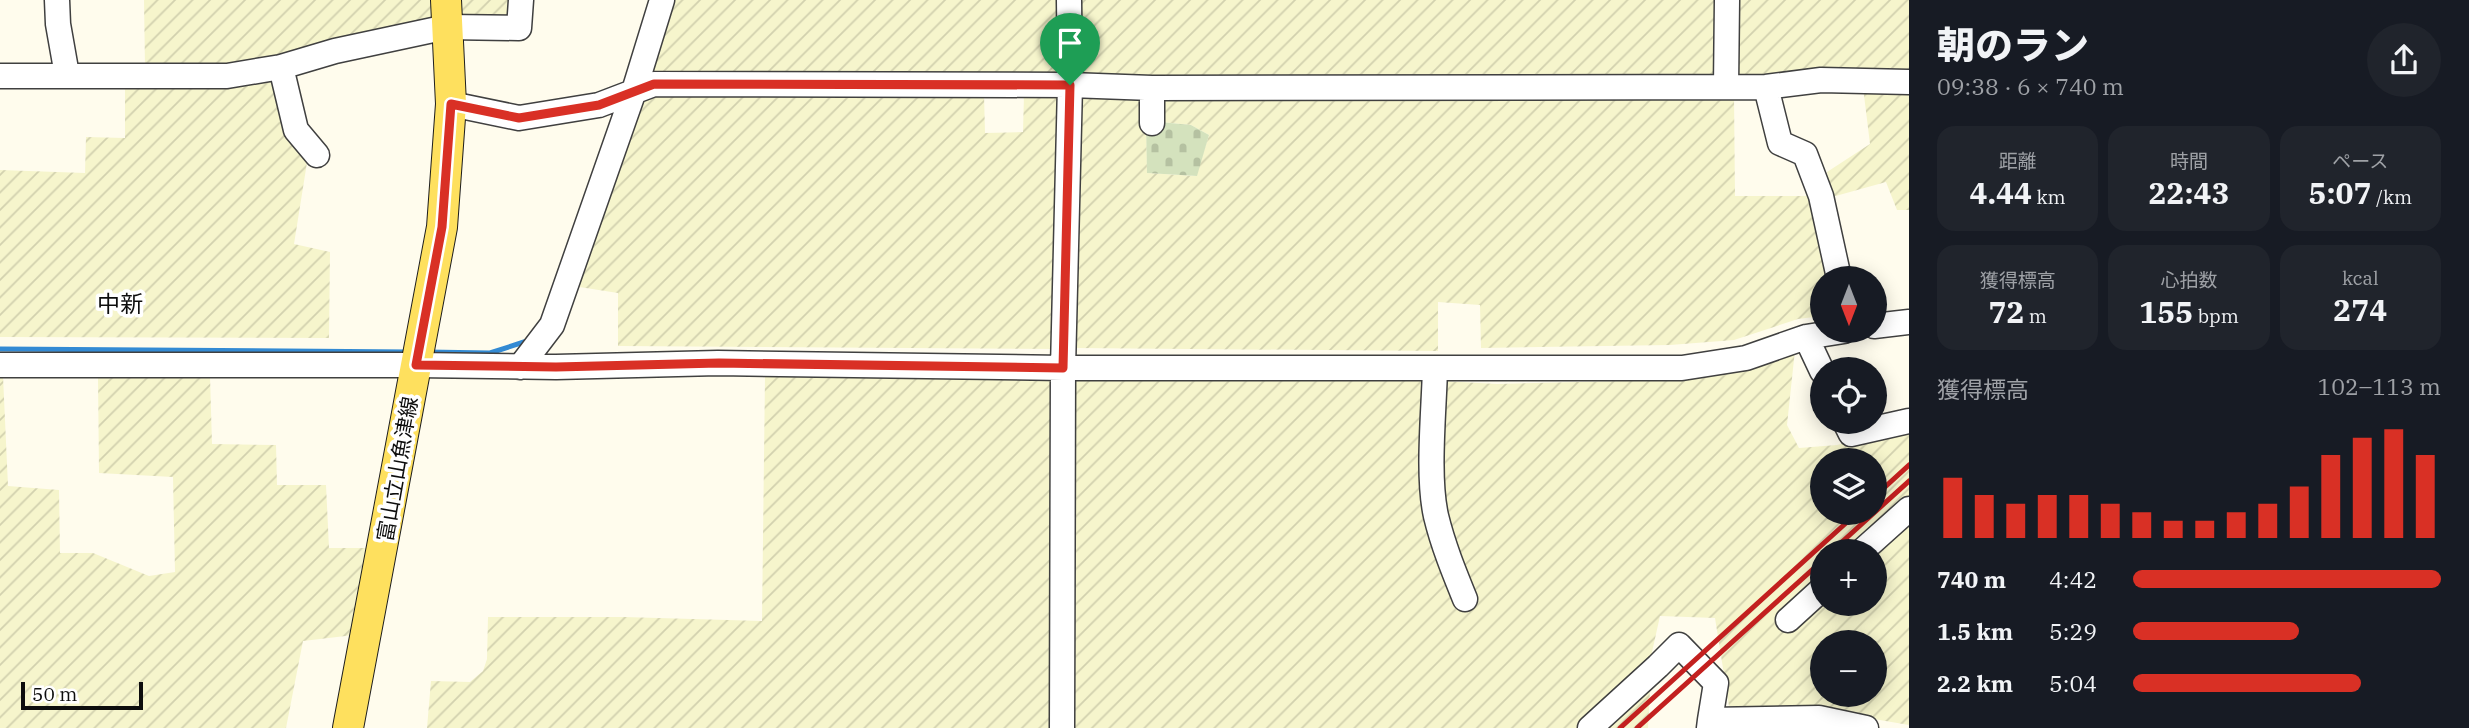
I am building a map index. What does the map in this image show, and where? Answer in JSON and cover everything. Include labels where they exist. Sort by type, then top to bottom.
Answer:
[{"type":"main road","name":"富山立山魚津線","points":[[348,728],[442,227],[451,104],[446,13]]},
{"type":"street","points":[[57,0],[58,24],[67,75]]},
{"type":"street","points":[[0,76],[227,76],[281,67],[446,13],[519,28],[521,0]]},
{"type":"street","points":[[520,367],[552,325],[634,91],[662,0]]},
{"type":"street","points":[[1062,728],[1063,368],[1070,85],[1069,0]]},
{"type":"street","points":[[1726,87],[1727,0]]},
{"type":"street","points":[[281,67],[296,130],[317,155]]},
{"type":"street","points":[[451,104],[519,118],[599,105],[654,84],[1070,85],[1152,88],[1766,87],[1821,80],[1909,82]]},
{"type":"street","points":[[1766,87],[1780,143],[1805,154],[1821,196],[1836,266]]},
{"type":"street","points":[[1152,88],[1152,123]]},
{"type":"street","points":[[1887,324],[1909,321]]},
{"type":"street","points":[[0,365],[520,367],[719,363],[1063,368],[1682,368],[1746,358],[1810,336]]},
{"type":"street","points":[[1806,337],[1815,357]]},
{"type":"street","points":[[1435,368],[1432,486],[1436,514],[1450,562],[1465,599]]},
{"type":"street","points":[[1887,426],[1909,421]]},
{"type":"street","points":[[1875,539],[1909,509]]},
{"type":"street","points":[[1788,620],[1810,600]]},
{"type":"street","points":[[1590,728],[1678,645],[1716,683],[1710,724],[1819,718],[1866,728]]},
{"type":"green space","points":[[144,0],[433,0],[433,17],[278,61],[145,68]]},
{"type":"green space","points":[[458,0],[514,0],[512,21],[459,19]]},
{"type":"green space","points":[[672,0],[1060,0],[1059,78],[647,76]]},
{"type":"green space","points":[[1075,0],[1721,0],[1720,81],[1075,80]]},
{"type":"green space","points":[[1735,0],[1909,0],[1909,75],[1736,80]]},
{"type":"green space","points":[[277,76],[309,150],[294,244],[330,252],[329,338],[0,337],[0,170],[85,173],[86,137],[125,138],[125,81]]},
{"type":"green space","points":[[1863,87],[1909,89],[1909,210],[1897,210],[1886,182],[1832,197],[1827,172],[1870,144]]},
{"type":"green space","points":[[649,90],[984,94],[985,133],[1023,132],[1024,94],[1061,93],[1058,349],[618,346],[618,293],[573,286],[636,102]]},
{"type":"green space","points":[[1077,92],[1146,94],[1147,173],[1196,176],[1209,135],[1191,125],[1160,122],[1158,93],[1734,96],[1735,196],[1816,196],[1831,266],[1810,266],[1810,318],[1734,340],[1670,345],[1481,348],[1480,305],[1438,302],[1438,351],[1075,348]]},
{"type":"green space","points":[[1146,123],[1191,125],[1209,135],[1197,176],[1147,173]]},
{"type":"green space","points":[[1795,350],[1787,425],[1799,448],[1837,445],[1906,427],[1909,429],[1909,725],[1827,711],[1729,706],[1715,618],[1660,616],[1652,652],[1648,728],[1070,728],[1072,376],[1423,380],[1497,384],[1664,380],[1729,369]]},
{"type":"green space","points":[[0,376],[3,376],[8,486],[59,490],[60,553],[93,553],[149,576],[175,572],[173,477],[99,473],[98,377],[210,376],[212,444],[276,445],[277,485],[326,485],[329,548],[369,548],[354,635],[303,641],[286,728],[0,728]]},
{"type":"green space","points":[[765,376],[1058,378],[1057,728],[427,728],[431,681],[470,682],[483,671],[487,659],[488,617],[762,621]]},
{"type":"waterway","points":[[427,352],[490,353],[527,341]]},
{"type":"waterway","points":[[0,349],[410,352]]},
{"type":"railway","points":[[1887,485],[1909,465]]},
{"type":"railway","points":[[1845,539],[1909,481]]},
{"type":"railway","points":[[1620,728],[1844,525]]},
{"type":"railway","points":[[1637,728],[1810,572]]},
{"type":"district","name":"中新","points":[[120,303]]},
{"type":"route","points":[[654,84],[1070,85],[1063,368],[719,363],[556,367],[416,365],[442,227],[448,176],[451,104],[519,118],[599,105],[654,84]]}]
